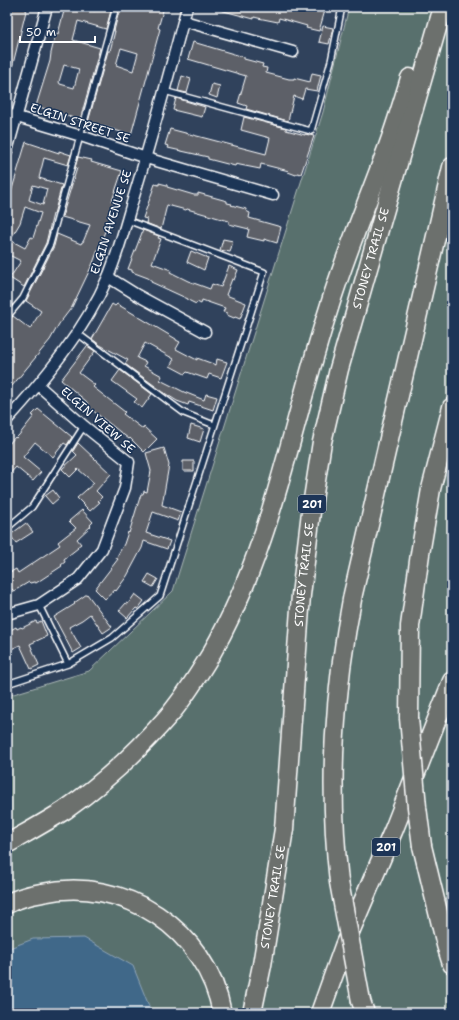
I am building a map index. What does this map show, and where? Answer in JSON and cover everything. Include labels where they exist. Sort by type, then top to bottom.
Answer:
[{"type":"highway","points":[[7,844],[65,809],[134,753],[172,713],[198,676],[224,630],[248,578],[274,503],[328,311],[388,146],[433,7]]},
{"type":"highway","name":"STONEY TRAIL SE","points":[[252,1013],[262,965],[284,829],[301,595],[311,512],[322,442],[339,369],[443,7]]},
{"type":"highway","points":[[363,1007],[353,962],[339,882],[334,833],[333,756],[338,694],[346,632],[358,572],[452,167]]},
{"type":"highway","points":[[452,407],[431,489],[410,626],[409,718],[416,800],[422,846],[452,964]]},
{"type":"highway","name":"201","points":[[320,1013],[344,946],[394,829],[452,681]]},
{"type":"highway","points":[[7,904],[18,898],[65,889],[111,893],[145,907],[172,927],[198,954],[214,983],[222,1013]]},
{"type":"street","points":[[7,151],[12,115],[47,7]]},
{"type":"street","name":"ELGIN AVENUE SE","points":[[7,420],[38,385],[77,333],[108,277],[146,158],[188,7]]},
{"type":"street","points":[[184,20],[293,52]]},
{"type":"street","name":"ELGIN STREET SE","points":[[12,115],[146,158],[273,195]]},
{"type":"street","points":[[108,277],[137,295],[205,332]]},
{"type":"street","name":"ELGIN VIEW SE","points":[[7,614],[39,605],[78,579],[102,549],[125,488],[129,462],[84,426],[38,385]]},
{"type":"lane","points":[[7,317],[24,298],[50,244],[116,7]]},
{"type":"lane","points":[[164,91],[311,132],[331,61],[342,7]]},
{"type":"lane","points":[[7,684],[68,664],[112,638],[160,596],[264,272],[127,220]]},
{"type":"lane","points":[[77,333],[184,413],[214,425]]},
{"type":"lane","points":[[7,528],[32,507],[84,426]]},
{"type":"lane","points":[[39,605],[68,664]]},
{"type":"green space","points":[[349,7],[452,7],[452,1013],[7,1013],[7,696],[89,671],[173,591],[323,112]]},
{"type":"water","points":[[84,938],[133,966],[151,1011],[150,1013],[7,1013],[7,949],[33,939]]},
{"type":"building","points":[[8,7],[27,7],[10,76],[7,75]]},
{"type":"building","points":[[65,7],[79,7],[95,11],[96,7],[112,7],[106,29],[78,21],[73,40],[100,48],[80,120],[36,106],[50,61],[56,33],[58,34]],"holes":[[[64,65],[79,69],[74,88],[60,84],[59,82]]]},
{"type":"building","points":[[120,7],[164,7],[158,28],[160,29],[131,135],[88,122],[108,51],[110,51]],"holes":[[[121,48],[138,53],[133,71],[116,65]]]},
{"type":"building","points":[[220,7],[326,7],[319,31],[279,18],[278,22],[254,17],[254,19],[220,10]]},
{"type":"building","points":[[323,26],[333,28],[329,44],[319,42]]},
{"type":"building","points":[[193,42],[263,64],[262,67],[267,68],[266,73],[289,79],[294,78],[310,82],[312,73],[321,75],[317,91],[305,89],[302,99],[294,96],[288,121],[246,109],[247,106],[238,103],[246,76],[188,59]]},
{"type":"building","points":[[182,76],[191,79],[187,93],[178,91]]},
{"type":"building","points":[[212,84],[220,86],[217,98],[209,95]]},
{"type":"building","points":[[176,98],[205,107],[202,117],[173,110]]},
{"type":"building","points":[[244,117],[286,128],[286,130],[314,136],[301,174],[297,173],[296,175],[288,172],[289,171],[261,164],[260,169],[236,164],[235,166],[208,159],[208,157],[168,148],[169,146],[165,145],[170,129],[266,154],[270,138],[241,130]]},
{"type":"building","points":[[26,142],[59,153],[59,151],[71,155],[68,165],[44,158],[39,178],[62,185],[46,243],[24,287],[10,278],[21,261],[7,254],[7,206]],"holes":[[[33,185],[47,189],[43,205],[29,200]],[[25,207],[41,213],[33,238],[31,237],[25,248],[10,240],[20,223]]]},
{"type":"building","points":[[78,157],[92,160],[91,162],[122,171],[112,201],[114,202],[110,218],[93,263],[72,307],[59,324],[50,340],[7,392],[7,323],[13,316],[30,329],[41,311],[26,301],[54,246],[57,234],[81,244],[90,225],[62,217],[77,168],[75,167]]},
{"type":"building","points":[[159,183],[194,195],[198,195],[198,193],[227,201],[227,203],[232,204],[231,205],[246,209],[246,211],[250,213],[249,218],[281,227],[277,243],[264,239],[264,241],[247,237],[249,229],[229,224],[229,221],[167,205],[161,229],[146,223],[147,219],[143,218],[155,184],[159,185]]},
{"type":"building","points":[[143,230],[159,236],[158,238],[161,239],[152,263],[171,270],[170,272],[188,281],[210,289],[212,284],[221,287],[229,266],[238,270],[234,280],[232,279],[226,295],[246,303],[240,319],[227,315],[227,313],[223,312],[225,308],[202,300],[201,304],[197,302],[196,304],[128,269]]},
{"type":"building","points":[[223,239],[233,241],[230,252],[220,250]]},
{"type":"building","points":[[191,251],[208,258],[204,270],[187,262]]},
{"type":"building","points":[[112,304],[115,306],[117,304],[176,339],[180,342],[176,349],[197,360],[197,358],[216,365],[217,359],[227,362],[221,378],[209,374],[207,379],[187,372],[185,374],[170,366],[174,359],[145,343],[137,358],[146,362],[144,366],[162,376],[160,380],[184,392],[204,400],[206,394],[217,397],[213,410],[189,402],[188,405],[177,401],[125,364],[128,360],[92,339]]},
{"type":"building","points":[[87,346],[95,351],[79,373],[95,385],[93,387],[125,412],[123,414],[143,429],[144,427],[157,439],[144,452],[130,438],[129,439],[87,406],[88,404],[86,401],[61,380]]},
{"type":"building","points":[[120,370],[152,394],[142,408],[134,402],[137,399],[112,381]]},
{"type":"building","points":[[38,409],[72,437],[67,445],[64,443],[53,457],[35,442],[23,457],[41,472],[33,481],[16,467],[7,477],[7,446],[15,437],[16,438],[19,435],[34,416],[32,415]]},
{"type":"building","points":[[191,425],[204,429],[200,442],[188,438]]},
{"type":"building","points":[[78,443],[111,474],[96,491],[102,497],[98,501],[100,502],[90,511],[77,498],[94,483],[78,469],[70,477],[62,469],[77,455],[73,451]]},
{"type":"building","points":[[164,448],[169,465],[162,505],[181,512],[178,521],[153,512],[146,533],[170,541],[167,549],[144,541],[142,548],[127,576],[116,591],[115,590],[105,599],[95,589],[118,559],[116,558],[124,544],[128,532],[129,533],[141,494],[143,494],[144,491],[147,492],[151,471],[146,453]]},
{"type":"building","points":[[183,461],[194,461],[194,471],[183,471]]},
{"type":"building","points":[[53,490],[59,498],[52,504],[45,496]]},
{"type":"building","points":[[82,510],[93,522],[90,525],[91,526],[77,539],[81,544],[64,559],[65,562],[61,565],[62,566],[36,583],[29,582],[14,591],[12,589],[7,592],[7,574],[16,569],[18,573],[60,545],[58,542],[76,528],[69,521]]},
{"type":"building","points":[[26,523],[33,532],[16,543],[10,535]]},
{"type":"building","points":[[149,574],[158,579],[153,587],[144,582]]},
{"type":"building","points":[[87,594],[112,627],[103,633],[90,614],[69,627],[81,648],[73,653],[54,617],[75,604],[74,603]]},
{"type":"building","points":[[135,594],[144,601],[138,609],[136,608],[127,618],[119,611],[126,603],[128,604]]},
{"type":"building","points":[[36,621],[37,623],[41,621],[47,636],[30,644],[39,665],[31,669],[20,645],[7,651],[7,632],[16,627],[17,629],[22,628]]}]
